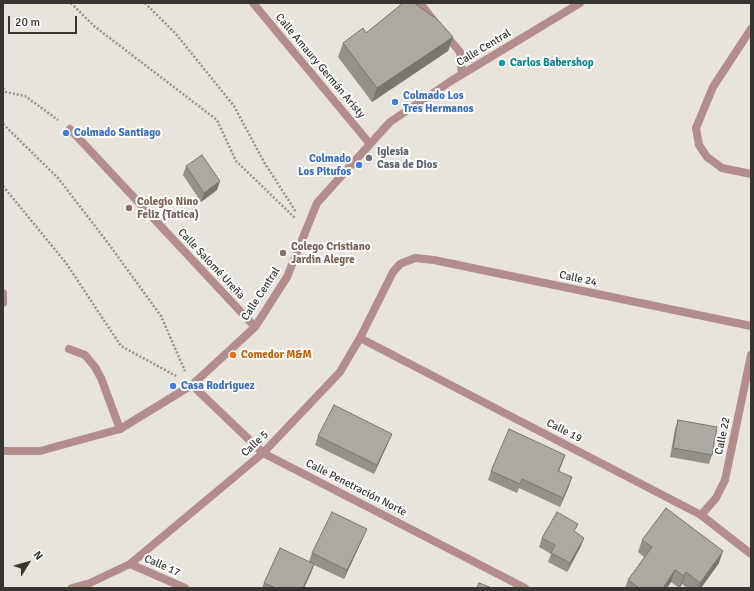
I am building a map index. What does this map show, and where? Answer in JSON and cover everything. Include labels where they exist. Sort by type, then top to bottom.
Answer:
[{"type":"street","name":"Calle Amaury Germán Aristy","points":[[253,3],[370,144]]},
{"type":"street","points":[[420,3],[460,52],[462,74]]},
{"type":"street","name":"Calle Central","points":[[3,451],[40,451],[120,429],[192,385],[254,327],[287,277],[317,203],[390,122],[462,74],[580,3]]},
{"type":"street","points":[[751,29],[713,87],[696,128],[699,145],[707,157],[722,168],[751,174]]},
{"type":"street","name":"Calle Salomé Ureña","points":[[70,129],[254,327]]},
{"type":"street","name":"Calle 24","points":[[400,264],[415,258],[434,260],[751,326]]},
{"type":"street","name":"Calle 5","points":[[72,588],[90,583],[130,564],[263,452],[340,372],[360,338],[393,272],[400,264]]},
{"type":"street","points":[[3,293],[3,303]]},
{"type":"street","name":"Calle 19","points":[[360,338],[701,515],[751,554]]},
{"type":"street","points":[[69,348],[86,355],[95,367],[101,378],[120,429]]},
{"type":"street","name":"Calle 22","points":[[701,515],[716,498],[725,480],[751,355]]},
{"type":"street","name":"Calle Penetración Norte","points":[[192,385],[263,452],[525,588]]},
{"type":"street","name":"Calle 17","points":[[130,564],[185,588]]},
{"type":"path","points":[[71,3],[94,26],[217,120],[236,161],[306,229]]},
{"type":"path","points":[[145,3],[176,34],[234,106],[264,162],[306,229]]},
{"type":"path","points":[[3,88],[6,92],[25,96],[70,129]]},
{"type":"path","points":[[3,124],[58,178],[161,316],[192,385]]},
{"type":"path","points":[[3,186],[66,262],[121,346],[192,385]]},
{"type":"building","points":[[403,3],[414,3],[437,19],[453,37],[377,88],[343,43],[363,28],[366,33]]},
{"type":"building","points":[[202,155],[220,181],[204,193],[186,166]]},
{"type":"building","points":[[334,405],[392,434],[377,465],[318,436]]},
{"type":"building","points":[[678,420],[717,427],[712,455],[673,448]]},
{"type":"building","points":[[509,429],[565,455],[558,471],[572,477],[563,498],[522,479],[520,484],[491,471]]},
{"type":"building","points":[[666,508],[723,551],[700,583],[686,572],[684,576],[675,570],[663,588],[637,588],[638,587],[628,580],[652,547],[642,540]]},
{"type":"building","points":[[332,512],[367,529],[347,570],[312,553]]},
{"type":"building","points":[[557,512],[578,524],[574,531],[584,538],[570,563],[551,553],[555,545],[542,538]]},
{"type":"building","points":[[280,548],[314,564],[303,588],[276,588],[264,583]]},
{"type":"building","points":[[479,583],[492,588],[477,588]]},
{"type":"place","name":"Carlos Babershop","points":[[502,63]]},
{"type":"place","name":"Colmado Los Tres Hermanos","points":[[395,102]]},
{"type":"place","name":"Colmado Santiago","points":[[66,133]]},
{"type":"place","name":"Iglesia Casa de Dios","points":[[369,158]]},
{"type":"place","name":"Colmado Los Pitufos","points":[[359,165]]},
{"type":"place","name":"Colegio Nino Feliz (Tatica)","points":[[129,208]]},
{"type":"place","name":"Colego Cristiano Jardin Alegre","points":[[283,253]]},
{"type":"place","name":"Comedor M&M","points":[[233,355]]},
{"type":"place","name":"Casa Rodriguez","points":[[173,386]]}]
